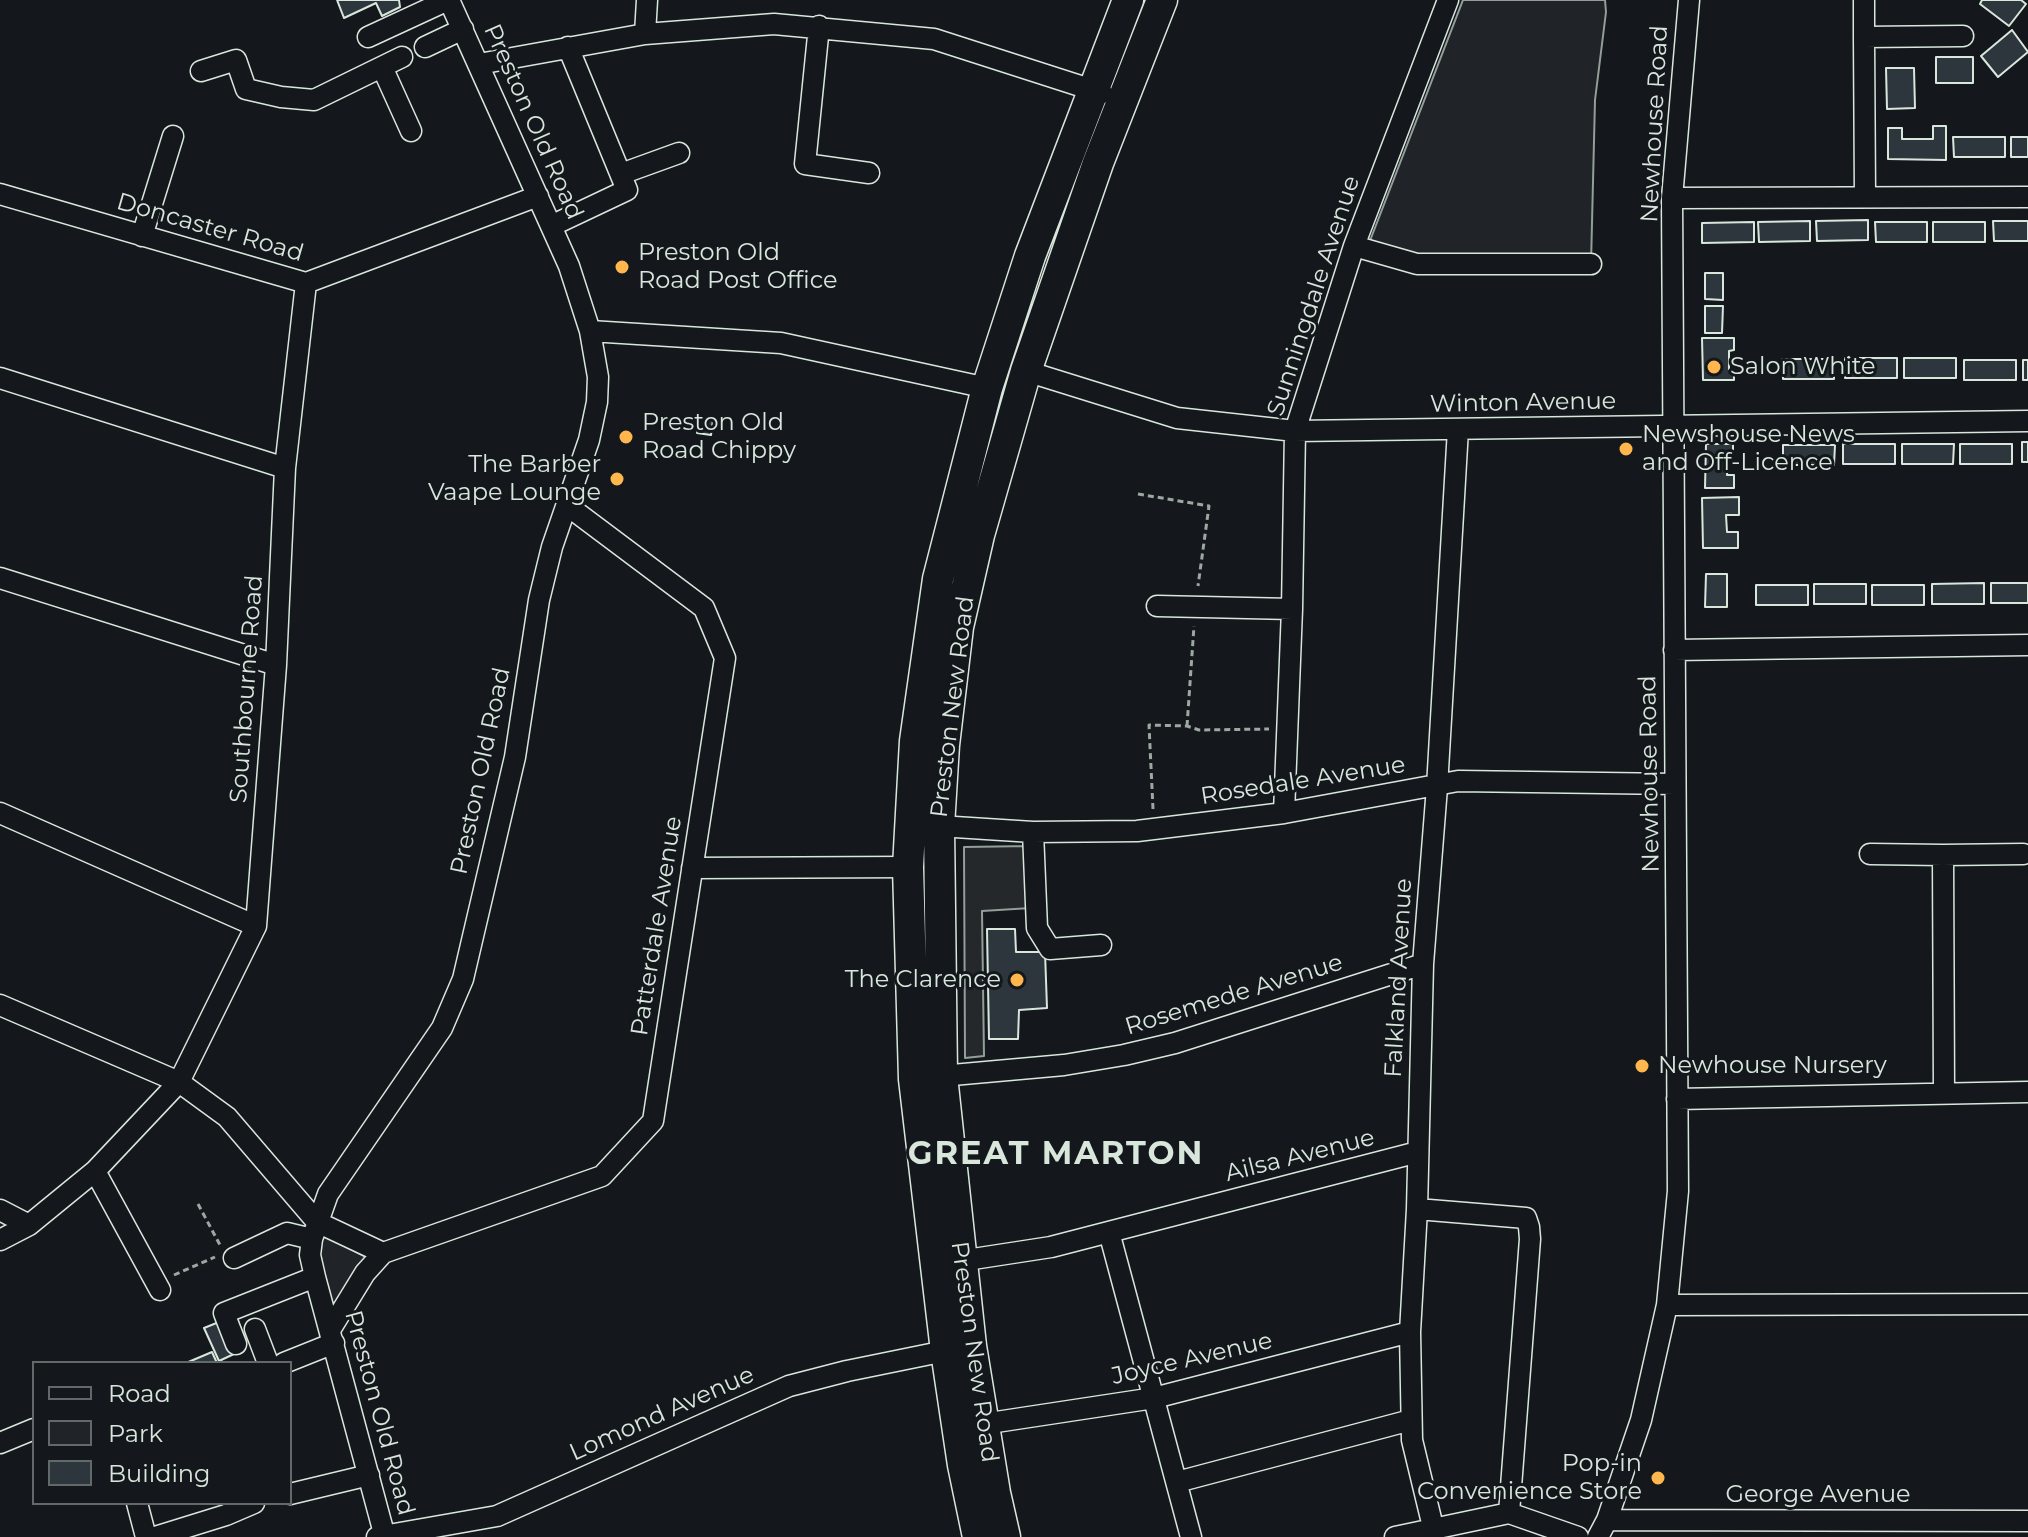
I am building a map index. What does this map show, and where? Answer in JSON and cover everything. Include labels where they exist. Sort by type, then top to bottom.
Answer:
[{"type":"highway","name":"Preston New Road","points":[[1005,1537],[983,1424],[958,1349],[908,867],[915,741],[938,579],[987,388],[1030,256],[1128,0]]},
{"type":"highway","name":"Preston New Road","points":[[978,1537],[963,1465],[958,1349],[960,1261],[928,1078],[944,745],[958,627],[979,535],[1026,371],[1098,163],[1162,0]]},
{"type":"street","name":"Preston Old Road","points":[[382,1536],[369,1475],[310,1255],[314,1230],[328,1194],[442,1028],[463,979],[515,757],[539,600],[552,547],[589,440],[597,402],[598,377],[590,331],[569,266],[448,0]]},
{"type":"street","points":[[368,37],[448,0]]},
{"type":"street","points":[[645,34],[647,0]]},
{"type":"street","name":"Sunningdale Avenue","points":[[1284,813],[1295,431],[1354,246],[1448,0]]},
{"type":"street","name":"Newhouse Road","points":[[1603,1529],[1641,1420],[1667,1305],[1678,1191],[1672,198],[1689,0]]},
{"type":"street","points":[[1864,0],[1865,197]]},
{"type":"street","points":[[479,64],[645,34],[774,24],[819,26],[934,39],[1123,100]]},
{"type":"street","points":[[819,26],[805,164],[869,173]]},
{"type":"street","points":[[425,47],[463,29]]},
{"type":"street","points":[[1864,37],[1963,36]]},
{"type":"street","points":[[551,226],[627,190],[568,47]]},
{"type":"street","points":[[201,71],[236,60],[246,89],[314,100],[402,57]]},
{"type":"street","points":[[382,67],[411,131]]},
{"type":"street","points":[[142,236],[173,136]]},
{"type":"street","points":[[621,174],[679,153]]},
{"type":"street","name":"Doncaster Road","points":[[0,194],[306,283],[538,196]]},
{"type":"street","points":[[1672,198],[2028,197]]},
{"type":"street","points":[[1354,246],[1417,264],[1591,264]]},
{"type":"street","name":"Southbourne Road","points":[[0,1240],[29,1225],[95,1171],[179,1082],[256,926],[276,665],[285,468],[306,283]]},
{"type":"street","points":[[590,331],[781,343],[987,388]]},
{"type":"street","name":"Winton Avenue","points":[[1026,371],[1177,418],[1295,431],[2028,421]]},
{"type":"street","points":[[0,378],[285,468]]},
{"type":"street","name":"Falkland Avenue","points":[[1433,1527],[1416,1461],[1411,1420],[1410,1332],[1417,1209],[1423,964],[1437,787],[1458,429]]},
{"type":"street","name":"Patterdale Avenue","points":[[383,1253],[602,1176],[653,1121],[725,658],[704,608],[568,506]]},
{"type":"street","points":[[0,578],[276,665]]},
{"type":"street","points":[[1157,606],[1292,609]]},
{"type":"street","points":[[1674,650],[2028,645]]},
{"type":"street","name":"Rosedale Avenue","points":[[939,826],[1033,832],[1154,829],[1284,813],[1458,781],[1675,784]]},
{"type":"street","points":[[0,813],[256,926]]},
{"type":"street","points":[[1033,832],[1037,928],[1050,949],[1101,945]]},
{"type":"street","points":[[1870,854],[2023,854]]},
{"type":"street","points":[[1943,855],[1944,1093]]},
{"type":"street","points":[[692,868],[908,867]]},
{"type":"street","name":"Rosemede Avenue","points":[[928,1078],[1064,1065],[1124,1055],[1175,1043],[1423,964]]},
{"type":"street","points":[[0,1005],[179,1082],[227,1117],[314,1230]]},
{"type":"street","points":[[1677,1099],[2028,1092]]},
{"type":"street","name":"Ailsa Avenue","points":[[960,1261],[1051,1247],[1418,1152]]},
{"type":"street","points":[[95,1171],[158,1286]]},
{"type":"street","points":[[1417,1209],[1526,1218],[1529,1227],[1509,1513]]},
{"type":"street","points":[[0,1210],[29,1225]]},
{"type":"street","points":[[234,1258],[287,1233],[314,1230],[383,1253],[365,1273],[332,1336],[288,1361]]},
{"type":"street","points":[[1109,1232],[1191,1537]]},
{"type":"street","points":[[236,1344],[224,1313],[315,1277]]},
{"type":"street","points":[[1667,1305],[2028,1304]]},
{"type":"street","points":[[255,1329],[267,1361]]},
{"type":"street","name":"Joyce Avenue","points":[[983,1424],[1154,1398],[1410,1332]]},
{"type":"street","name":"Lomond Avenue","points":[[382,1536],[497,1516],[789,1386],[958,1349]]},
{"type":"street","points":[[1177,1482],[1411,1420]]},
{"type":"street","points":[[0,1443],[32,1430]]},
{"type":"street","points":[[292,1494],[369,1475]]},
{"type":"street","points":[[138,1505],[146,1537]]},
{"type":"street","points":[[155,1537],[249,1505]]},
{"type":"street","points":[[1397,1537],[1509,1513],[1578,1537]]},
{"type":"street","name":"George Avenue","points":[[1603,1529],[2028,1521]]},
{"type":"path","points":[[1154,829],[1149,725],[1187,726],[1199,730],[1288,729]]},
{"type":"path","points":[[158,1286],[224,1253],[198,1204]]},
{"type":"green space","points":[[1463,0],[1605,0],[1595,100],[1591,264],[1366,251]]},
{"type":"green space","points":[[321,1234],[368,1258],[332,1310],[318,1262]]},
{"type":"shaded area","points":[[1030,846],[1031,908],[982,911],[984,1056],[965,1058],[964,847]]},
{"type":"building","points":[[337,0],[399,0],[400,7],[382,16],[376,3],[344,18]]},
{"type":"building","points":[[1982,0],[2021,0],[2026,4],[2009,26],[1980,4]]},
{"type":"building","points":[[2012,30],[2028,52],[1998,77],[1981,56]]},
{"type":"building","points":[[1936,57],[1973,57],[1973,83],[1936,83]]},
{"type":"building","points":[[1886,68],[1914,68],[1915,108],[1887,109]]},
{"type":"building","points":[[1933,126],[1946,126],[1946,160],[1888,159],[1888,128],[1902,128],[1902,139],[1933,139]]},
{"type":"building","points":[[1953,137],[2005,137],[2005,157],[1954,157]]},
{"type":"building","points":[[2011,137],[2028,137],[2028,157],[2011,157]]},
{"type":"building","points":[[1868,220],[1868,240],[1817,241],[1816,221]]},
{"type":"building","points":[[1810,221],[1810,241],[1759,242],[1758,222]]},
{"type":"building","points":[[1993,221],[2028,221],[2028,241],[1994,241]]},
{"type":"building","points":[[1754,222],[1754,242],[1702,243],[1702,223]]},
{"type":"building","points":[[1875,222],[1927,222],[1927,242],[1876,242]]},
{"type":"building","points":[[1933,222],[1985,222],[1985,242],[1933,242]]},
{"type":"building","points":[[1705,273],[1723,273],[1723,300],[1705,299]]},
{"type":"building","points":[[1705,306],[1723,306],[1722,333],[1705,333]]},
{"type":"building","points":[[1702,338],[1734,338],[1734,350],[1729,351],[1729,369],[1734,369],[1734,380],[1703,380]]},
{"type":"building","points":[[1845,358],[1897,358],[1897,378],[1845,378]]},
{"type":"building","points":[[1904,358],[1956,358],[1956,378],[1904,378]]},
{"type":"building","points":[[1782,359],[1834,359],[1834,379],[1783,379]]},
{"type":"building","points":[[1964,360],[2016,360],[2016,380],[1964,380]]},
{"type":"building","points":[[2023,360],[2028,360],[2028,380],[2023,380]]},
{"type":"building","points":[[699,419],[713,420],[711,435],[697,433]]},
{"type":"building","points":[[2022,442],[2028,442],[2028,462],[2022,462]]},
{"type":"building","points":[[1706,444],[1733,444],[1733,456],[1728,456],[1727,475],[1734,475],[1734,488],[1705,488]]},
{"type":"building","points":[[1843,444],[1895,444],[1895,464],[1843,464]]},
{"type":"building","points":[[1902,444],[1954,444],[1953,464],[1902,464]]},
{"type":"building","points":[[1960,444],[2012,444],[2012,464],[1960,464]]},
{"type":"building","points":[[1783,445],[1835,445],[1834,465],[1783,465]]},
{"type":"building","points":[[1739,497],[1739,515],[1726,515],[1727,532],[1738,532],[1738,548],[1703,548],[1702,498]]},
{"type":"building","points":[[1706,574],[1727,574],[1727,607],[1705,607]]},
{"type":"building","points":[[1984,583],[1984,604],[1932,604],[1932,584]]},
{"type":"building","points":[[1991,583],[2028,583],[2028,603],[1991,603]]},
{"type":"building","points":[[1814,584],[1866,584],[1866,604],[1814,604]]},
{"type":"building","points":[[1756,585],[1808,585],[1808,605],[1756,605]]},
{"type":"building","points":[[1872,585],[1924,585],[1924,605],[1872,605]]},
{"type":"building","name":"The Clarence","points":[[987,929],[1015,929],[1016,952],[1045,952],[1047,1008],[1019,1010],[1018,1039],[989,1039]]},
{"type":"building","points":[[219,1322],[234,1354],[219,1361],[204,1328]]},
{"type":"building","points":[[212,1352],[216,1361],[191,1361]]},
{"type":"place","name":"Preston Old Road Post Office","points":[[622,267]]},
{"type":"place","name":"Salon White","points":[[1714,367]]},
{"type":"place","name":"Preston Old Road Chippy","points":[[626,437]]},
{"type":"place","name":"Newshouse News and Off-Licence","points":[[1626,449]]},
{"type":"place","name":"The Barber Vaape Lounge","points":[[617,479]]},
{"type":"place","name":"The Clarence","points":[[1017,980]]},
{"type":"place","name":"Newhouse Nursery","points":[[1642,1066]]},
{"type":"place","name":"Pop-in Convenience Store","points":[[1658,1478]]},
{"type":"district","name":"GREAT MARTON","points":[[1056,1155]]}]
